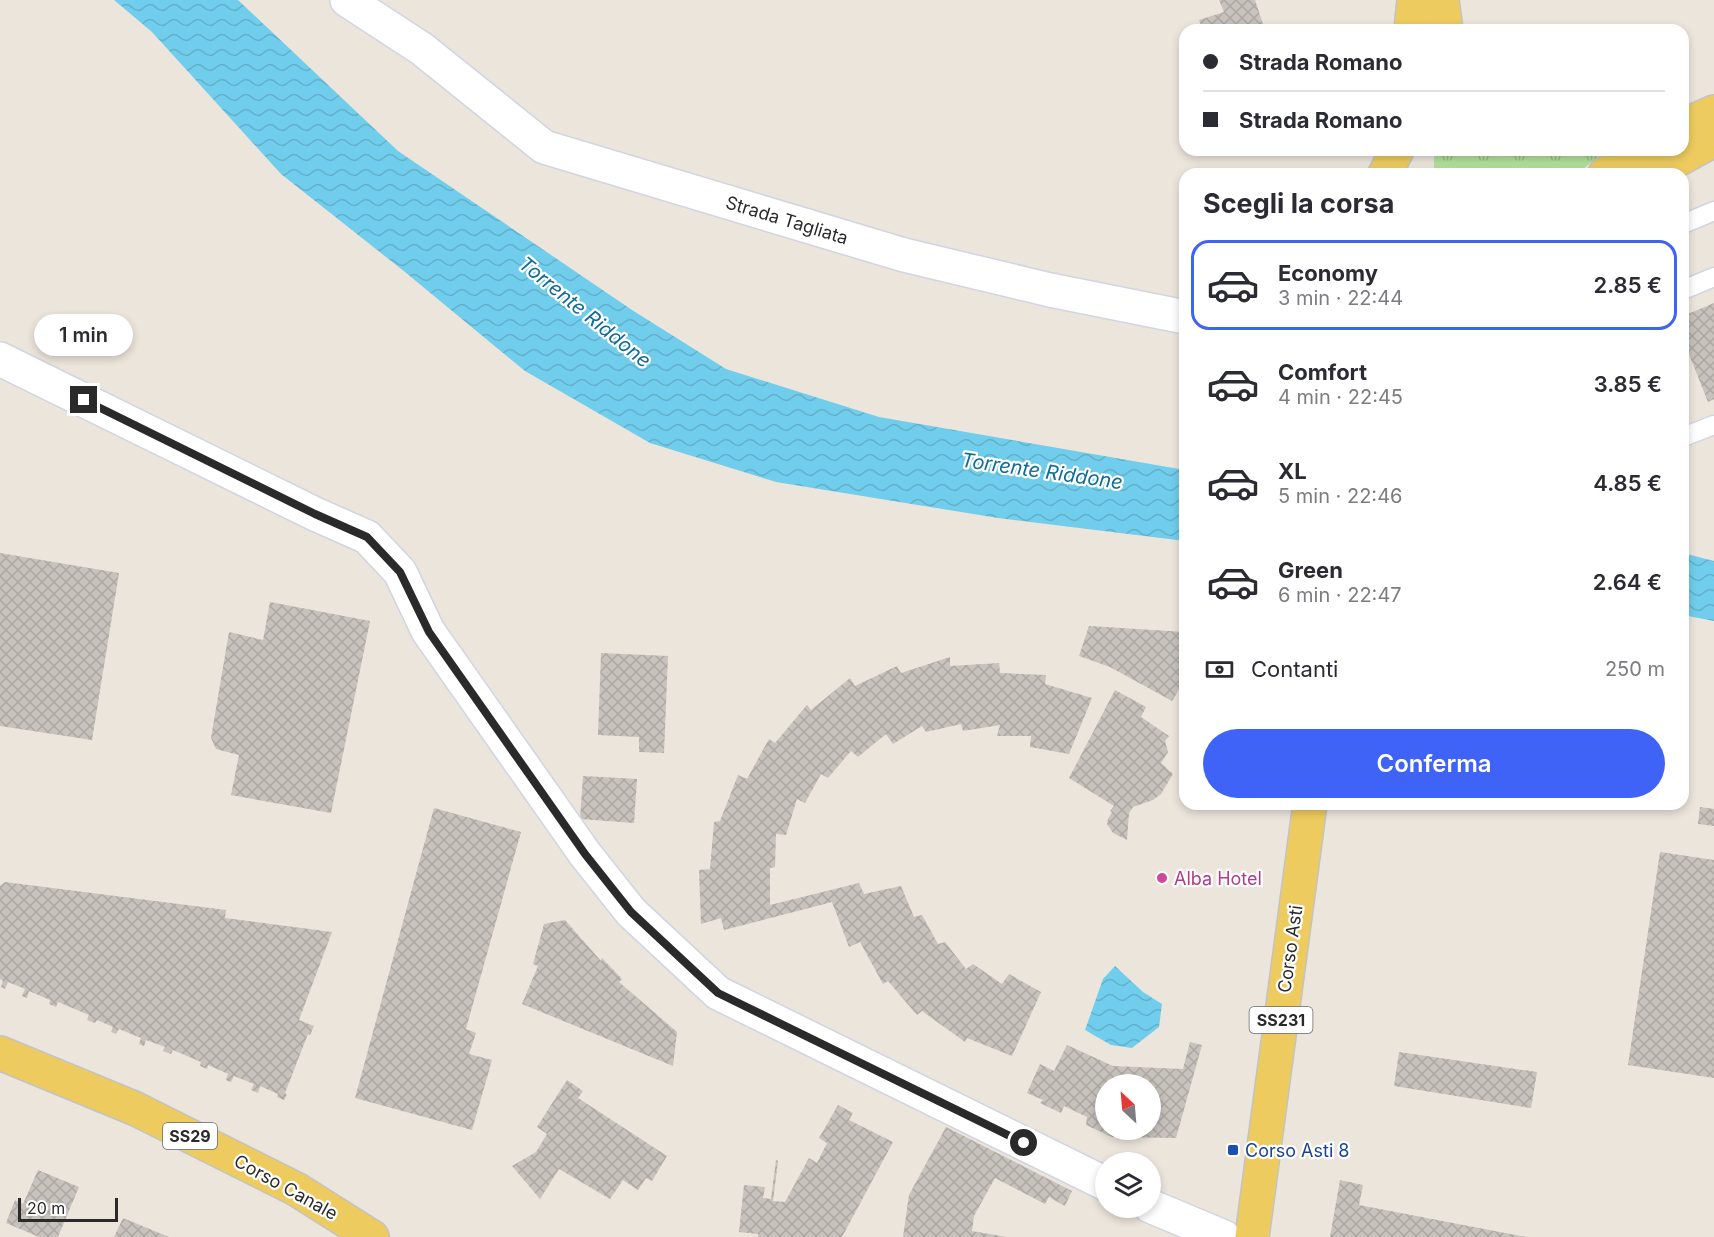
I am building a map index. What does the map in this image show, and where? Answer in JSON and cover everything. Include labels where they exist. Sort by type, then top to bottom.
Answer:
[{"type":"main road","points":[[1412,24],[1414,0]]},
{"type":"main road","points":[[1442,0],[1445,24]]},
{"type":"main road","points":[[1689,123],[1714,112]]},
{"type":"main road","points":[[1689,154],[1714,140]]},
{"type":"main road","points":[[1614,168],[1633,156]]},
{"type":"main road","points":[[1663,168],[1685,156]]},
{"type":"main road","name":"Corso Asti","points":[[1252,1237],[1309,810]]},
{"type":"main road","name":"Corso Canale","points":[[0,1053],[136,1109],[296,1189],[372,1237]]},
{"type":"street","name":"Strada Tagliata","points":[[347,0],[422,49],[544,147],[904,255],[1050,290],[1179,316]]},
{"type":"street","name":"Strada Tagliata","points":[[381,0],[422,49]]},
{"type":"street","points":[[0,359],[315,514],[367,537],[400,572],[429,632],[585,854],[631,912],[718,993],[1095,1179]]},
{"type":"street","points":[[1161,1211],[1224,1237]]},
{"type":"lane","points":[[1689,221],[1714,211]]},
{"type":"lane","points":[[1689,287],[1714,277]]},
{"type":"lane","points":[[1689,435],[1714,425]]},
{"type":"green space","points":[[1434,156],[1599,156],[1584,168],[1434,168]]},
{"type":"water","name":"Torrente Riddone","points":[[114,0],[238,0],[398,151],[632,310],[726,369],[879,417],[1179,469],[1179,540],[998,518],[776,482],[650,443],[525,371],[281,174],[152,32]]},
{"type":"water","points":[[1689,555],[1714,561],[1714,621],[1689,616]]},
{"type":"water","points":[[1115,966],[1143,992],[1162,1004],[1159,1027],[1132,1048],[1111,1045],[1085,1030],[1103,979]]},
{"type":"building","points":[[1219,0],[1255,0],[1263,24],[1201,24],[1199,20],[1224,12]]},
{"type":"building","points":[[1714,303],[1714,399],[1708,402],[1689,354],[1689,313]]},
{"type":"building","points":[[0,553],[119,573],[92,740],[0,726]]},
{"type":"building","points":[[270,602],[370,621],[331,813],[231,795],[239,755],[216,749],[211,738],[229,632],[263,640]]},
{"type":"building","points":[[1089,626],[1179,632],[1179,690],[1172,701],[1110,667],[1079,656]]},
{"type":"building","points":[[601,653],[668,656],[664,753],[639,752],[639,737],[598,735]]},
{"type":"building","points":[[950,657],[950,666],[999,663],[1000,673],[1046,675],[1045,684],[1092,698],[1069,754],[1030,747],[1031,736],[997,736],[1000,725],[963,731],[961,724],[926,732],[922,726],[893,744],[886,734],[858,757],[851,751],[828,778],[821,774],[805,803],[797,799],[786,835],[776,834],[775,867],[770,868],[770,905],[859,883],[864,894],[901,886],[914,917],[922,915],[938,944],[945,942],[966,969],[973,964],[1002,984],[1009,974],[1041,992],[1012,1056],[967,1038],[965,1042],[922,1011],[917,1015],[888,981],[883,984],[860,942],[849,947],[832,902],[724,930],[721,918],[701,924],[699,870],[710,869],[714,822],[720,821],[738,775],[747,779],[769,739],[775,743],[807,705],[811,710],[850,678],[855,686],[897,666],[901,673]]},
{"type":"building","points":[[1115,690],[1146,707],[1141,717],[1169,736],[1165,741],[1168,752],[1161,763],[1173,774],[1161,794],[1153,800],[1133,807],[1129,813],[1127,840],[1113,833],[1107,824],[1112,812],[1110,811],[1114,806],[1069,778]]},
{"type":"building","points":[[583,776],[637,779],[634,823],[580,819]]},
{"type":"building","points":[[1700,807],[1714,809],[1714,826],[1698,824]]},
{"type":"building","points":[[434,808],[521,832],[466,1029],[476,1033],[469,1054],[492,1060],[472,1130],[355,1098]]},
{"type":"building","points":[[1660,852],[1714,860],[1714,1078],[1628,1065]]},
{"type":"building","points":[[5,882],[226,910],[225,918],[332,932],[299,1020],[314,1026],[310,1035],[308,1034],[284,1100],[277,1097],[278,1094],[260,1086],[258,1093],[251,1090],[254,1084],[234,1076],[231,1082],[226,1080],[228,1074],[208,1065],[207,1069],[200,1066],[201,1062],[173,1050],[171,1054],[163,1051],[165,1047],[146,1040],[144,1046],[139,1044],[141,1038],[119,1029],[116,1034],[111,1032],[113,1027],[97,1020],[95,1023],[87,1020],[89,1015],[58,1002],[56,1007],[49,1004],[50,1000],[29,991],[27,998],[22,996],[25,989],[8,982],[5,989],[1,987],[3,981],[0,979],[0,886]]},
{"type":"building","points":[[565,920],[601,961],[602,958],[622,979],[619,982],[677,1032],[673,1066],[522,1004],[538,966],[533,964],[544,924]]},
{"type":"building","points":[[1190,1042],[1202,1045],[1176,1138],[1161,1138],[1161,1074],[1095,1074],[1095,1129],[1086,1125],[1087,1117],[1064,1106],[1061,1113],[1040,1103],[1043,1100],[1027,1093],[1040,1064],[1054,1071],[1067,1045],[1113,1066],[1183,1069]]},
{"type":"building","points":[[1399,1052],[1537,1072],[1531,1108],[1394,1086]]},
{"type":"building","points":[[567,1080],[583,1091],[578,1098],[667,1156],[652,1181],[646,1178],[638,1190],[623,1180],[610,1199],[559,1169],[540,1199],[512,1166],[536,1152],[547,1134],[537,1127]]},
{"type":"building","points":[[838,1105],[853,1113],[849,1120],[893,1142],[842,1237],[758,1237],[758,1234],[739,1232],[744,1185],[765,1187],[763,1198],[771,1199],[776,1160],[778,1161],[773,1201],[785,1202],[809,1158],[817,1163],[827,1143],[819,1138]]},
{"type":"building","points":[[946,1127],[1072,1191],[1065,1206],[1049,1197],[1045,1204],[995,1178],[974,1216],[972,1231],[1007,1237],[903,1237],[909,1195]]},
{"type":"building","points":[[38,1170],[79,1187],[58,1237],[39,1237],[6,1223],[15,1200],[23,1204]]},
{"type":"building","points":[[1340,1180],[1363,1185],[1359,1205],[1526,1237],[1330,1237]]},
{"type":"building","points":[[123,1218],[169,1237],[114,1237]]},
{"type":"place","name":"Alba Hotel","points":[[1162,878]]},
{"type":"place","name":"Corso Asti 8","points":[[1233,1150]]},
{"type":"route","points":[[84,400],[315,514],[367,537],[400,572],[429,632],[585,854],[631,912],[718,993],[1024,1143]]}]
